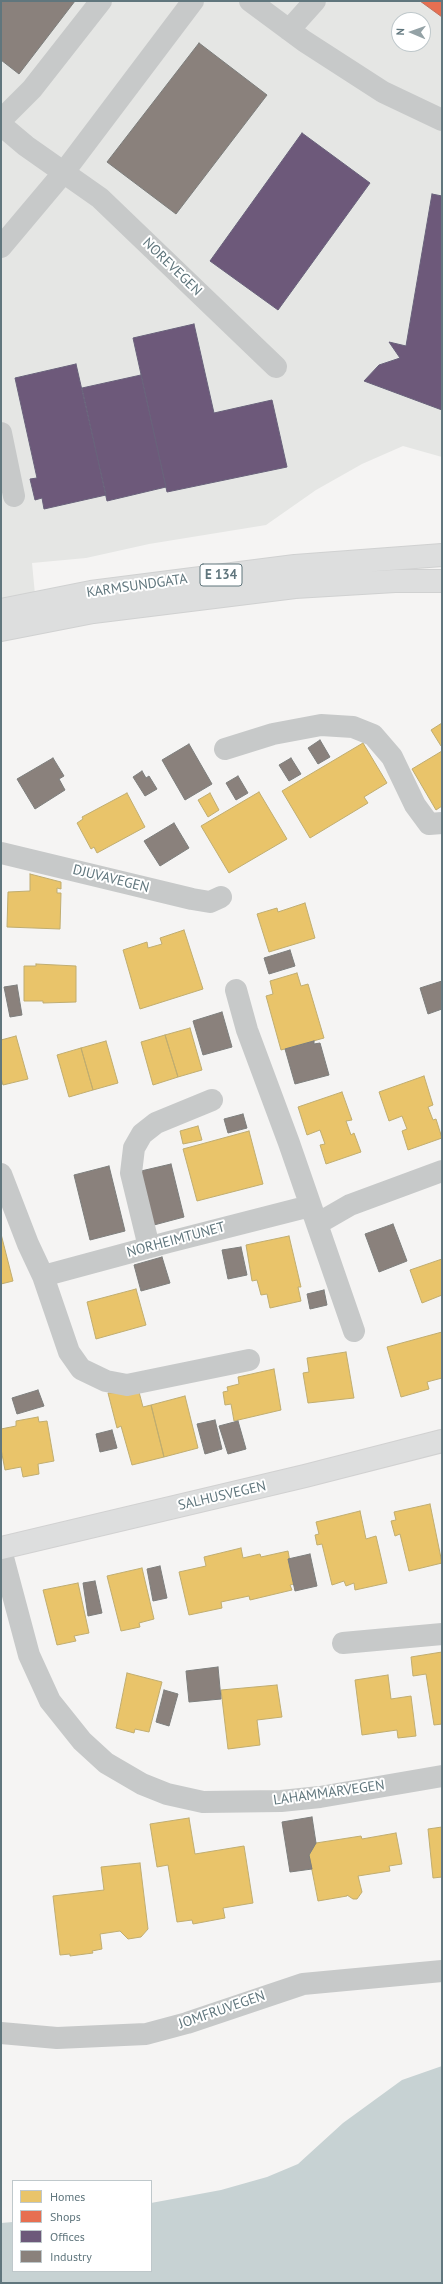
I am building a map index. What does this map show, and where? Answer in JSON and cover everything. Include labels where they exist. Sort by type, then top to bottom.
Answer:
[{"type":"main road","name":"KARMSUNDGATA","points":[[1,610],[91,592],[294,566],[442,555]]},
{"type":"main road","name":"KARMSUNDGATA","points":[[1,630],[93,612],[295,587],[395,581],[442,581]]},
{"type":"main road","name":"SALHUSVEGEN","points":[[1,1549],[442,1442]]},
{"type":"street","points":[[1,120],[32,89],[101,1]]},
{"type":"street","points":[[1,247],[64,172],[193,1]]},
{"type":"street","points":[[250,1],[289,30],[383,92],[442,120]]},
{"type":"street","points":[[289,30],[315,1]]},
{"type":"street","name":"NOREVEGEN","points":[[1,125],[26,146],[64,172],[116,213],[276,367]]},
{"type":"street","points":[[1,433],[14,496]]},
{"type":"street","points":[[225,749],[273,734],[321,725],[353,727],[373,735],[392,757],[415,805],[435,823]]},
{"type":"street","name":"DJUVAVEGEN","points":[[1,853],[192,899],[210,902],[221,897]]},
{"type":"street","points":[[236,990],[247,1030],[267,1081],[354,1331]]},
{"type":"street","points":[[149,1247],[131,1173],[134,1148],[142,1134],[156,1123],[212,1100]]},
{"type":"street","name":"NORHEIMTUNET","points":[[43,1276],[149,1247],[313,1215],[350,1205],[442,1171]]},
{"type":"street","points":[[1,1174],[28,1244],[43,1276],[54,1312],[74,1361],[81,1369],[106,1382],[127,1385],[248,1360]]},
{"type":"street","name":"LAHAMMARVEGEN","points":[[1,1549],[29,1655],[50,1700],[82,1741],[106,1763],[142,1784],[167,1794],[203,1802],[281,1801],[320,1797],[442,1776]]},
{"type":"street","points":[[343,1643],[442,1634]]},
{"type":"street","name":"JOMFRUVEGEN","points":[[1,2033],[58,2038],[146,2034],[187,2023],[303,1984],[442,1971]]},
{"type":"shaded area","points":[[1,1],[442,1],[442,457],[403,446],[362,464],[316,490],[266,525],[149,544],[86,558],[32,563],[38,626],[1,629]]},
{"type":"shaded area","points":[[442,2066],[442,2283],[1,2283],[1,2223],[12,2222],[12,2272],[152,2272],[152,2203],[221,2190],[267,2177],[298,2164],[343,2123],[402,2080]]},
{"type":"building: Homes","points":[[442,723],[442,745],[441,746],[431,730]]},
{"type":"building: Homes","points":[[363,743],[387,783],[364,797],[368,803],[310,838],[282,791]]},
{"type":"building: Homes","points":[[442,751],[442,806],[436,810],[412,769]]},
{"type":"building: Homes","points":[[259,792],[287,839],[229,873],[201,826]]},
{"type":"building: Homes","points":[[127,793],[145,827],[97,853],[94,847],[91,849],[77,823],[83,819],[82,817]]},
{"type":"building: Homes","points":[[210,793],[219,810],[208,817],[198,800]]},
{"type":"building: Homes","points":[[30,874],[61,882],[61,889],[57,888],[57,893],[61,893],[60,929],[7,927],[8,892],[30,891]]},
{"type":"building: Homes","points":[[305,903],[315,938],[269,952],[257,914],[277,908],[278,912]]},
{"type":"building: Homes","points":[[184,930],[203,989],[140,1009],[123,950],[147,942],[148,948],[162,944],[160,938]]},
{"type":"building: Homes","points":[[36,964],[76,966],[76,1002],[43,1003],[43,1001],[24,1001],[24,966],[36,966]]},
{"type":"building: Homes","points":[[297,973],[301,986],[308,984],[324,1038],[281,1050],[266,996],[273,994],[270,981]]},
{"type":"building: Homes","points":[[190,1028],[202,1070],[178,1077],[165,1035]]},
{"type":"building: Homes","points":[[165,1035],[178,1077],[153,1085],[141,1042]]},
{"type":"building: Homes","points":[[16,1036],[28,1079],[3,1085],[1,1078],[1,1040]]},
{"type":"building: Homes","points":[[106,1041],[118,1083],[93,1090],[81,1048]]},
{"type":"building: Homes","points":[[81,1048],[93,1090],[69,1097],[57,1055]]},
{"type":"building: Homes","points":[[424,1076],[433,1105],[428,1107],[433,1120],[436,1119],[442,1138],[408,1150],[402,1131],[407,1129],[402,1116],[389,1121],[379,1092]]},
{"type":"building: Homes","points":[[342,1092],[352,1120],[346,1121],[351,1135],[354,1133],[361,1152],[326,1164],[320,1145],[325,1144],[320,1130],[307,1135],[298,1107]]},
{"type":"building: Homes","points":[[198,1126],[202,1140],[183,1144],[180,1131]]},
{"type":"building: Homes","points":[[249,1131],[263,1184],[197,1201],[183,1149]]},
{"type":"building: Homes","points":[[1,1234],[13,1281],[1,1284]]},
{"type":"building: Homes","points":[[289,1236],[301,1287],[298,1287],[301,1301],[270,1308],[267,1294],[261,1295],[257,1280],[252,1281],[246,1245]]},
{"type":"building: Homes","points":[[442,1259],[442,1295],[422,1303],[410,1270]]},
{"type":"building: Homes","points":[[136,1289],[146,1325],[96,1339],[87,1302]]},
{"type":"building: Homes","points":[[442,1332],[442,1378],[427,1382],[429,1389],[401,1397],[387,1347]]},
{"type":"building: Homes","points":[[346,1352],[354,1398],[308,1403],[303,1373],[309,1372],[307,1358]]},
{"type":"building: Homes","points":[[274,1369],[281,1410],[234,1421],[231,1404],[225,1405],[223,1392],[228,1391],[227,1387],[239,1384],[238,1377]]},
{"type":"building: Homes","points":[[139,1392],[143,1407],[151,1405],[164,1457],[132,1465],[121,1426],[117,1428],[108,1393]]},
{"type":"building: Homes","points":[[185,1396],[198,1448],[164,1457],[151,1405]]},
{"type":"building: Homes","points":[[38,1417],[39,1422],[47,1421],[54,1461],[38,1464],[39,1474],[23,1477],[21,1467],[5,1470],[1,1449],[1,1429],[16,1426],[16,1421]]},
{"type":"building: Homes","points":[[430,1504],[442,1563],[409,1571],[400,1534],[395,1536],[391,1521],[396,1520],[394,1512]]},
{"type":"building: Homes","points":[[360,1511],[366,1539],[376,1536],[387,1583],[355,1590],[354,1583],[346,1586],[344,1581],[332,1585],[322,1544],[317,1545],[315,1535],[319,1534],[316,1522]]},
{"type":"building: Homes","points":[[241,1548],[243,1558],[260,1554],[261,1557],[288,1551],[294,1584],[290,1585],[292,1590],[250,1600],[249,1596],[221,1602],[222,1608],[189,1615],[179,1572],[206,1566],[204,1557]]},
{"type":"building: Homes","points":[[142,1568],[154,1619],[139,1623],[140,1627],[121,1631],[107,1576]]},
{"type":"building: Homes","points":[[78,1583],[89,1633],[74,1636],[76,1641],[57,1645],[43,1590]]},
{"type":"building: Homes","points":[[442,1652],[442,1724],[434,1725],[426,1674],[413,1676],[411,1657]]},
{"type":"building: Homes","points":[[127,1673],[162,1682],[149,1732],[135,1729],[134,1733],[116,1728]]},
{"type":"building: Homes","points":[[388,1675],[391,1699],[411,1696],[416,1736],[398,1738],[397,1730],[362,1735],[355,1680]]},
{"type":"building: Homes","points":[[277,1685],[282,1717],[257,1720],[260,1745],[228,1749],[221,1690]]},
{"type":"building: Homes","points":[[189,1818],[195,1854],[244,1846],[253,1903],[223,1908],[225,1918],[193,1924],[192,1920],[177,1922],[168,1865],[157,1867],[150,1824]]},
{"type":"building: Homes","points":[[442,1827],[442,1877],[433,1878],[428,1829]]},
{"type":"building: Homes","points":[[396,1833],[402,1864],[389,1866],[390,1871],[358,1876],[362,1892],[357,1899],[353,1899],[347,1895],[318,1901],[309,1855],[316,1843],[361,1836],[362,1839]]},
{"type":"building: Homes","points":[[140,1863],[148,1929],[141,1937],[128,1939],[120,1931],[100,1934],[102,1949],[92,1951],[93,1953],[70,1956],[70,1954],[60,1955],[53,1896],[104,1890],[101,1867]]},
{"type":"building: Shops","points":[[420,1],[442,1],[442,17]]},
{"type":"building: Offices","points":[[302,133],[370,183],[278,310],[210,261]]},
{"type":"building: Offices","points":[[432,194],[442,196],[442,410],[364,381],[379,365],[400,358],[389,342],[406,346]]},
{"type":"building: Offices","points":[[194,324],[214,413],[272,400],[287,467],[167,492],[133,338]]},
{"type":"building: Offices","points":[[76,364],[106,495],[44,509],[42,498],[35,500],[30,479],[37,478],[15,378]]},
{"type":"building: Offices","points":[[141,375],[166,487],[107,501],[82,388]]},
{"type":"building: Industry","points":[[1,1],[75,1],[19,74],[1,60]]},
{"type":"building: Industry","points":[[199,43],[267,95],[176,214],[107,162]]},
{"type":"building: Industry","points":[[320,740],[330,757],[318,764],[308,748]]},
{"type":"building: Industry","points":[[189,744],[212,784],[185,800],[162,760]]},
{"type":"building: Industry","points":[[53,758],[64,776],[59,779],[65,790],[35,809],[17,779]]},
{"type":"building: Industry","points":[[291,758],[301,774],[289,781],[279,765]]},
{"type":"building: Industry","points":[[142,771],[146,778],[149,776],[157,789],[145,796],[133,777]]},
{"type":"building: Industry","points":[[238,776],[248,793],[236,800],[226,783]]},
{"type":"building: Industry","points":[[174,823],[189,848],[160,866],[144,841]]},
{"type":"building: Industry","points":[[290,950],[295,966],[269,974],[264,958]]},
{"type":"building: Industry","points":[[442,981],[442,1009],[428,1014],[420,988]]},
{"type":"building: Industry","points":[[17,985],[22,1015],[10,1017],[4,987]]},
{"type":"building: Industry","points":[[222,1012],[232,1047],[203,1055],[193,1021]]},
{"type":"building: Industry","points":[[314,1041],[314,1044],[320,1043],[329,1075],[295,1084],[285,1049]]},
{"type":"building: Industry","points":[[243,1114],[247,1128],[228,1133],[224,1119]]},
{"type":"building: Industry","points":[[171,1164],[184,1217],[154,1225],[141,1171]]},
{"type":"building: Industry","points":[[109,1166],[125,1231],[90,1240],[74,1175]]},
{"type":"building: Industry","points":[[393,1224],[407,1261],[379,1272],[365,1234]]},
{"type":"building: Industry","points":[[241,1247],[247,1275],[228,1279],[222,1250]]},
{"type":"building: Industry","points":[[162,1257],[170,1283],[141,1291],[134,1265]]},
{"type":"building: Industry","points":[[324,1290],[327,1305],[310,1309],[307,1294]]},
{"type":"building: Industry","points":[[38,1390],[44,1406],[17,1414],[12,1398]]},
{"type":"building: Industry","points":[[215,1420],[222,1449],[205,1454],[197,1424]]},
{"type":"building: Industry","points":[[238,1421],[246,1449],[228,1454],[219,1426]]},
{"type":"building: Industry","points":[[112,1430],[117,1448],[100,1452],[96,1434]]},
{"type":"building: Industry","points":[[310,1554],[317,1586],[295,1591],[288,1559]]},
{"type":"building: Industry","points":[[160,1566],[167,1598],[153,1601],[147,1569]]},
{"type":"building: Industry","points":[[95,1581],[102,1613],[88,1616],[83,1583]]},
{"type":"building: Industry","points":[[218,1667],[221,1699],[189,1702],[186,1671]]},
{"type":"building: Industry","points":[[164,1690],[178,1694],[169,1726],[156,1722]]},
{"type":"building: Industry","points":[[312,1817],[316,1843],[309,1855],[312,1869],[290,1872],[282,1822]]}]
